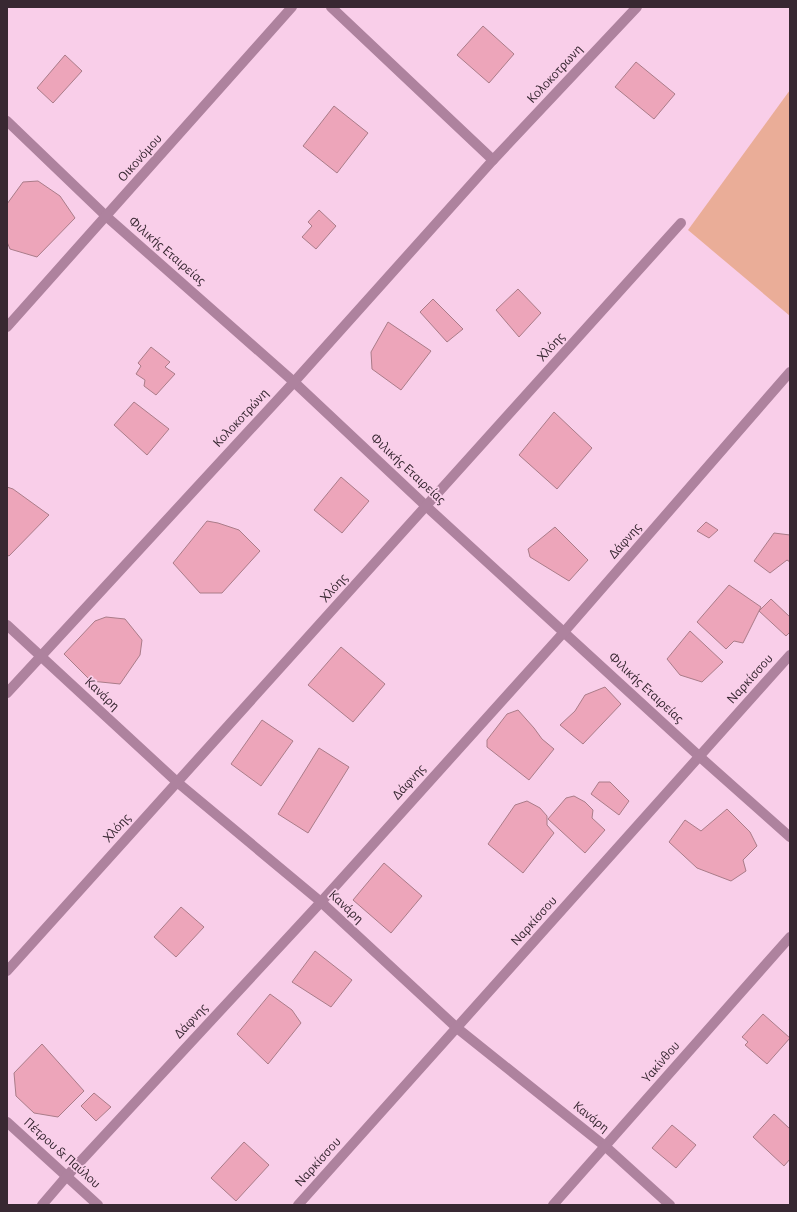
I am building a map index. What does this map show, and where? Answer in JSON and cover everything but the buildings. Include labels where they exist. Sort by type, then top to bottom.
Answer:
[{"type":"street","name":"Οικονόμου","points":[[7,327],[107,217],[292,7]]},
{"type":"street","points":[[331,7],[493,160]]},
{"type":"street","name":"Κολοκοτρωνη","points":[[493,160],[637,7]]},
{"type":"street","name":"Φιλικής Εταιρείας","points":[[7,121],[107,217],[294,382],[426,506],[700,757],[790,836]]},
{"type":"street","name":"Κολοκοτρώνη","points":[[7,693],[294,382],[493,160]]},
{"type":"street","name":"Χλόης","points":[[7,971],[681,223]]},
{"type":"street","name":"Δάφνης","points":[[42,1205],[66,1177],[321,902],[564,632],[790,372]]},
{"type":"street","name":"Κανάρη","points":[[7,625],[177,782],[321,902],[457,1028],[606,1146],[670,1205]]},
{"type":"street","name":"Ναρκίσσου","points":[[298,1205],[790,655]]},
{"type":"street","name":"Υακίνθου","points":[[553,1205],[790,937]]},
{"type":"street","name":"Πέτρου & Παύλου","points":[[7,1122],[98,1205]]},
{"type":"shaded area","points":[[790,90],[790,316],[688,230]]}]
